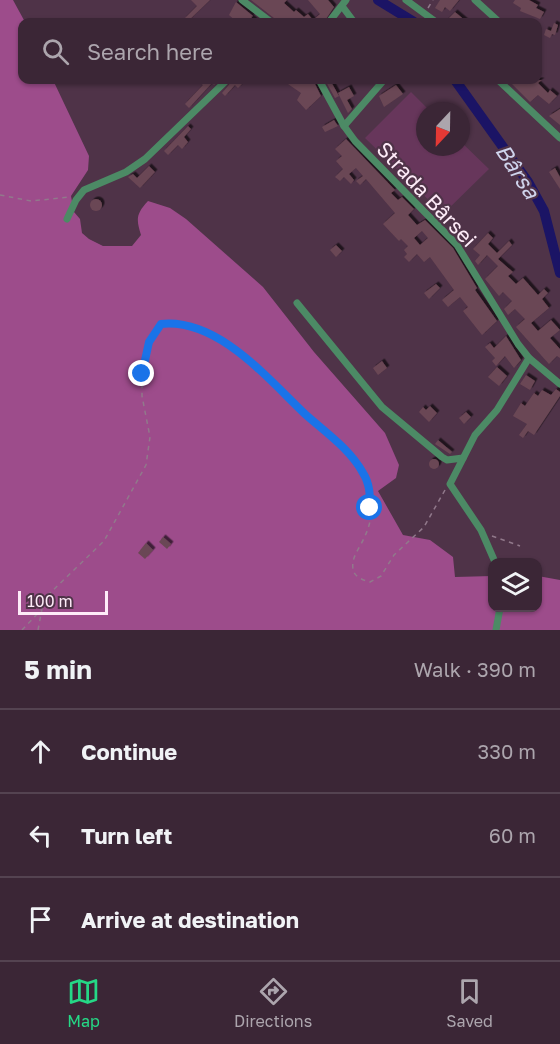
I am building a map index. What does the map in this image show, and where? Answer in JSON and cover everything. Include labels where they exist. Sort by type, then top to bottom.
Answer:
[{"type":"street","points":[[242,0],[266,18]]},
{"type":"street","points":[[406,0],[430,18]]},
{"type":"street","points":[[475,0],[495,18]]},
{"type":"street","points":[[332,18],[344,3],[352,18]]},
{"type":"street","points":[[67,219],[80,194],[93,185],[126,172],[156,151],[222,84]]},
{"type":"street","name":"Strada Bârsei","points":[[321,84],[344,126],[360,147],[457,245],[510,332],[529,358],[560,384]]},
{"type":"street","points":[[344,126],[381,84]]},
{"type":"street","points":[[502,84],[560,138]]},
{"type":"street","points":[[297,303],[392,416],[441,457],[447,460],[463,458]]},
{"type":"street","points":[[493,558],[483,534],[450,484],[475,435],[496,410],[529,358]]},
{"type":"street","points":[[496,630],[499,612]]},
{"type":"path","points":[[425,14],[433,0]]},
{"type":"path","points":[[0,195],[43,202],[80,194]]},
{"type":"path","points":[[38,630],[42,609],[48,595],[104,541],[146,465],[150,447],[142,396],[142,374],[149,342],[161,324],[170,323],[197,330],[244,356],[351,455],[362,470],[370,491],[368,529],[353,561],[352,569],[358,578],[370,582],[381,576],[394,555],[432,517],[450,484]]},
{"type":"path","points":[[483,534],[520,546]]},
{"type":"path","points":[[22,630],[42,609]]},
{"type":"shaded area","points":[[0,0],[13,0],[23,18],[18,18],[18,84],[55,84],[89,156],[88,170],[71,196],[74,212],[80,219],[82,233],[103,246],[132,246],[141,235],[138,217],[148,201],[170,208],[186,219],[263,287],[314,352],[385,433],[399,465],[396,478],[378,491],[403,535],[430,540],[453,557],[455,577],[488,576],[488,612],[542,612],[542,577],[560,580],[560,630],[0,630]]},
{"type":"shaded area","points":[[411,92],[421,102],[416,102],[416,156],[470,156],[470,151],[489,169],[443,214],[365,138]]},
{"type":"building","points":[[191,0],[210,0],[191,18],[185,18],[197,6]]},
{"type":"building","points":[[251,0],[287,0],[284,3],[294,12],[296,10],[304,17],[308,14],[311,18],[274,18]]},
{"type":"building","points":[[308,0],[328,0],[334,7],[327,18],[315,18],[320,14]]},
{"type":"building","points":[[440,0],[459,0],[450,11],[445,7],[442,12],[435,8]]},
{"type":"building","points":[[515,0],[529,0],[538,5],[536,8],[544,12],[541,18],[538,18],[520,11],[521,8],[513,3]]},
{"type":"building","points":[[236,2],[253,16],[252,18],[232,18],[229,15]]},
{"type":"building","points":[[455,12],[462,18],[449,18]]},
{"type":"building","points":[[554,23],[558,25],[555,35],[552,34],[550,38],[544,35],[546,29],[551,31]]},
{"type":"building","points":[[211,84],[189,108],[185,104],[203,85]]},
{"type":"building","points":[[230,84],[242,84],[238,88],[235,85],[225,96],[222,93]]},
{"type":"building","points":[[288,84],[315,84],[321,96],[306,110],[297,100],[301,93]]},
{"type":"building","points":[[327,84],[332,84],[339,96],[335,98]]},
{"type":"building","points":[[512,84],[539,84],[548,93],[550,90],[557,96],[549,104],[538,95],[530,102]]},
{"type":"building","points":[[396,85],[403,94],[384,107],[379,96]]},
{"type":"building","points":[[349,87],[354,96],[347,100],[352,109],[348,113],[338,93]]},
{"type":"building","points":[[560,109],[560,125],[549,116]]},
{"type":"building","points":[[334,120],[338,126],[325,132],[322,127]]},
{"type":"building","points":[[188,126],[191,129],[184,137],[188,142],[182,149],[178,145],[168,155],[164,151]]},
{"type":"building","points":[[346,139],[395,190],[391,193],[398,200],[402,197],[414,209],[408,215],[417,225],[425,220],[453,248],[477,288],[475,290],[497,321],[482,335],[463,311],[468,307],[460,297],[448,307],[442,300],[454,290],[430,257],[424,262],[417,254],[409,262],[404,257],[407,254],[404,250],[408,246],[401,239],[399,241],[383,224],[395,213],[366,179],[360,185],[356,181],[363,176],[356,168],[349,174],[354,180],[351,184],[344,177],[340,181],[335,177],[343,169],[336,161],[342,156],[335,149]],"holes":[[[422,231],[428,238],[420,245],[414,238]]]},
{"type":"building","points":[[149,166],[155,172],[140,188],[128,177],[133,174],[137,178]]},
{"type":"building","points":[[555,168],[560,177],[560,189],[549,172]]},
{"type":"building","points":[[98,199],[102,205],[98,211],[94,211],[90,203]]},
{"type":"building","points":[[488,233],[493,238],[488,244],[497,253],[509,241],[512,245],[498,259],[513,272],[508,276],[516,284],[523,278],[538,295],[544,289],[548,293],[542,299],[549,308],[531,323],[538,331],[551,320],[560,330],[550,338],[560,349],[560,358],[557,356],[549,364],[516,327],[525,319],[515,309],[508,315],[504,309],[512,301],[503,292],[499,296],[485,279],[498,266],[487,255],[478,265],[475,261],[480,255],[473,249]]},
{"type":"building","points":[[336,245],[342,251],[336,257],[330,250]]},
{"type":"building","points":[[436,284],[440,288],[429,299],[424,293]]},
{"type":"building","points":[[506,336],[521,360],[514,368],[505,356],[496,366],[492,361],[495,358],[485,347],[490,343],[494,348]]},
{"type":"building","points":[[382,361],[387,368],[378,375],[373,368]]},
{"type":"building","points":[[497,367],[507,376],[499,386],[488,377]]},
{"type":"building","points":[[526,375],[535,381],[530,390],[520,384]]},
{"type":"building","points":[[556,389],[560,392],[560,396],[534,435],[528,431],[523,438],[519,435],[527,424],[513,416],[521,403],[525,406],[534,393],[538,396],[542,390],[551,395]]},
{"type":"building","points":[[430,406],[437,413],[429,422],[419,412],[423,407],[426,410]]},
{"type":"building","points":[[466,412],[471,417],[464,424],[459,418]]},
{"type":"building","points":[[438,440],[452,452],[450,454],[435,444]]},
{"type":"building","points":[[434,459],[439,464],[434,469],[429,464]]},
{"type":"building","points":[[163,537],[171,544],[167,549],[159,542]]},
{"type":"building","points":[[146,543],[153,550],[145,559],[138,553]]},
{"type":"waterway","name":"Bârsa","points":[[378,0],[407,18]]},
{"type":"waterway","name":"Bârsa","points":[[458,84],[528,182],[544,211],[560,273]]},
{"type":"route","points":[[142,374],[152,334],[161,324],[170,323],[208,334],[244,356],[263,372],[351,455],[367,480],[370,491],[370,508]]}]
